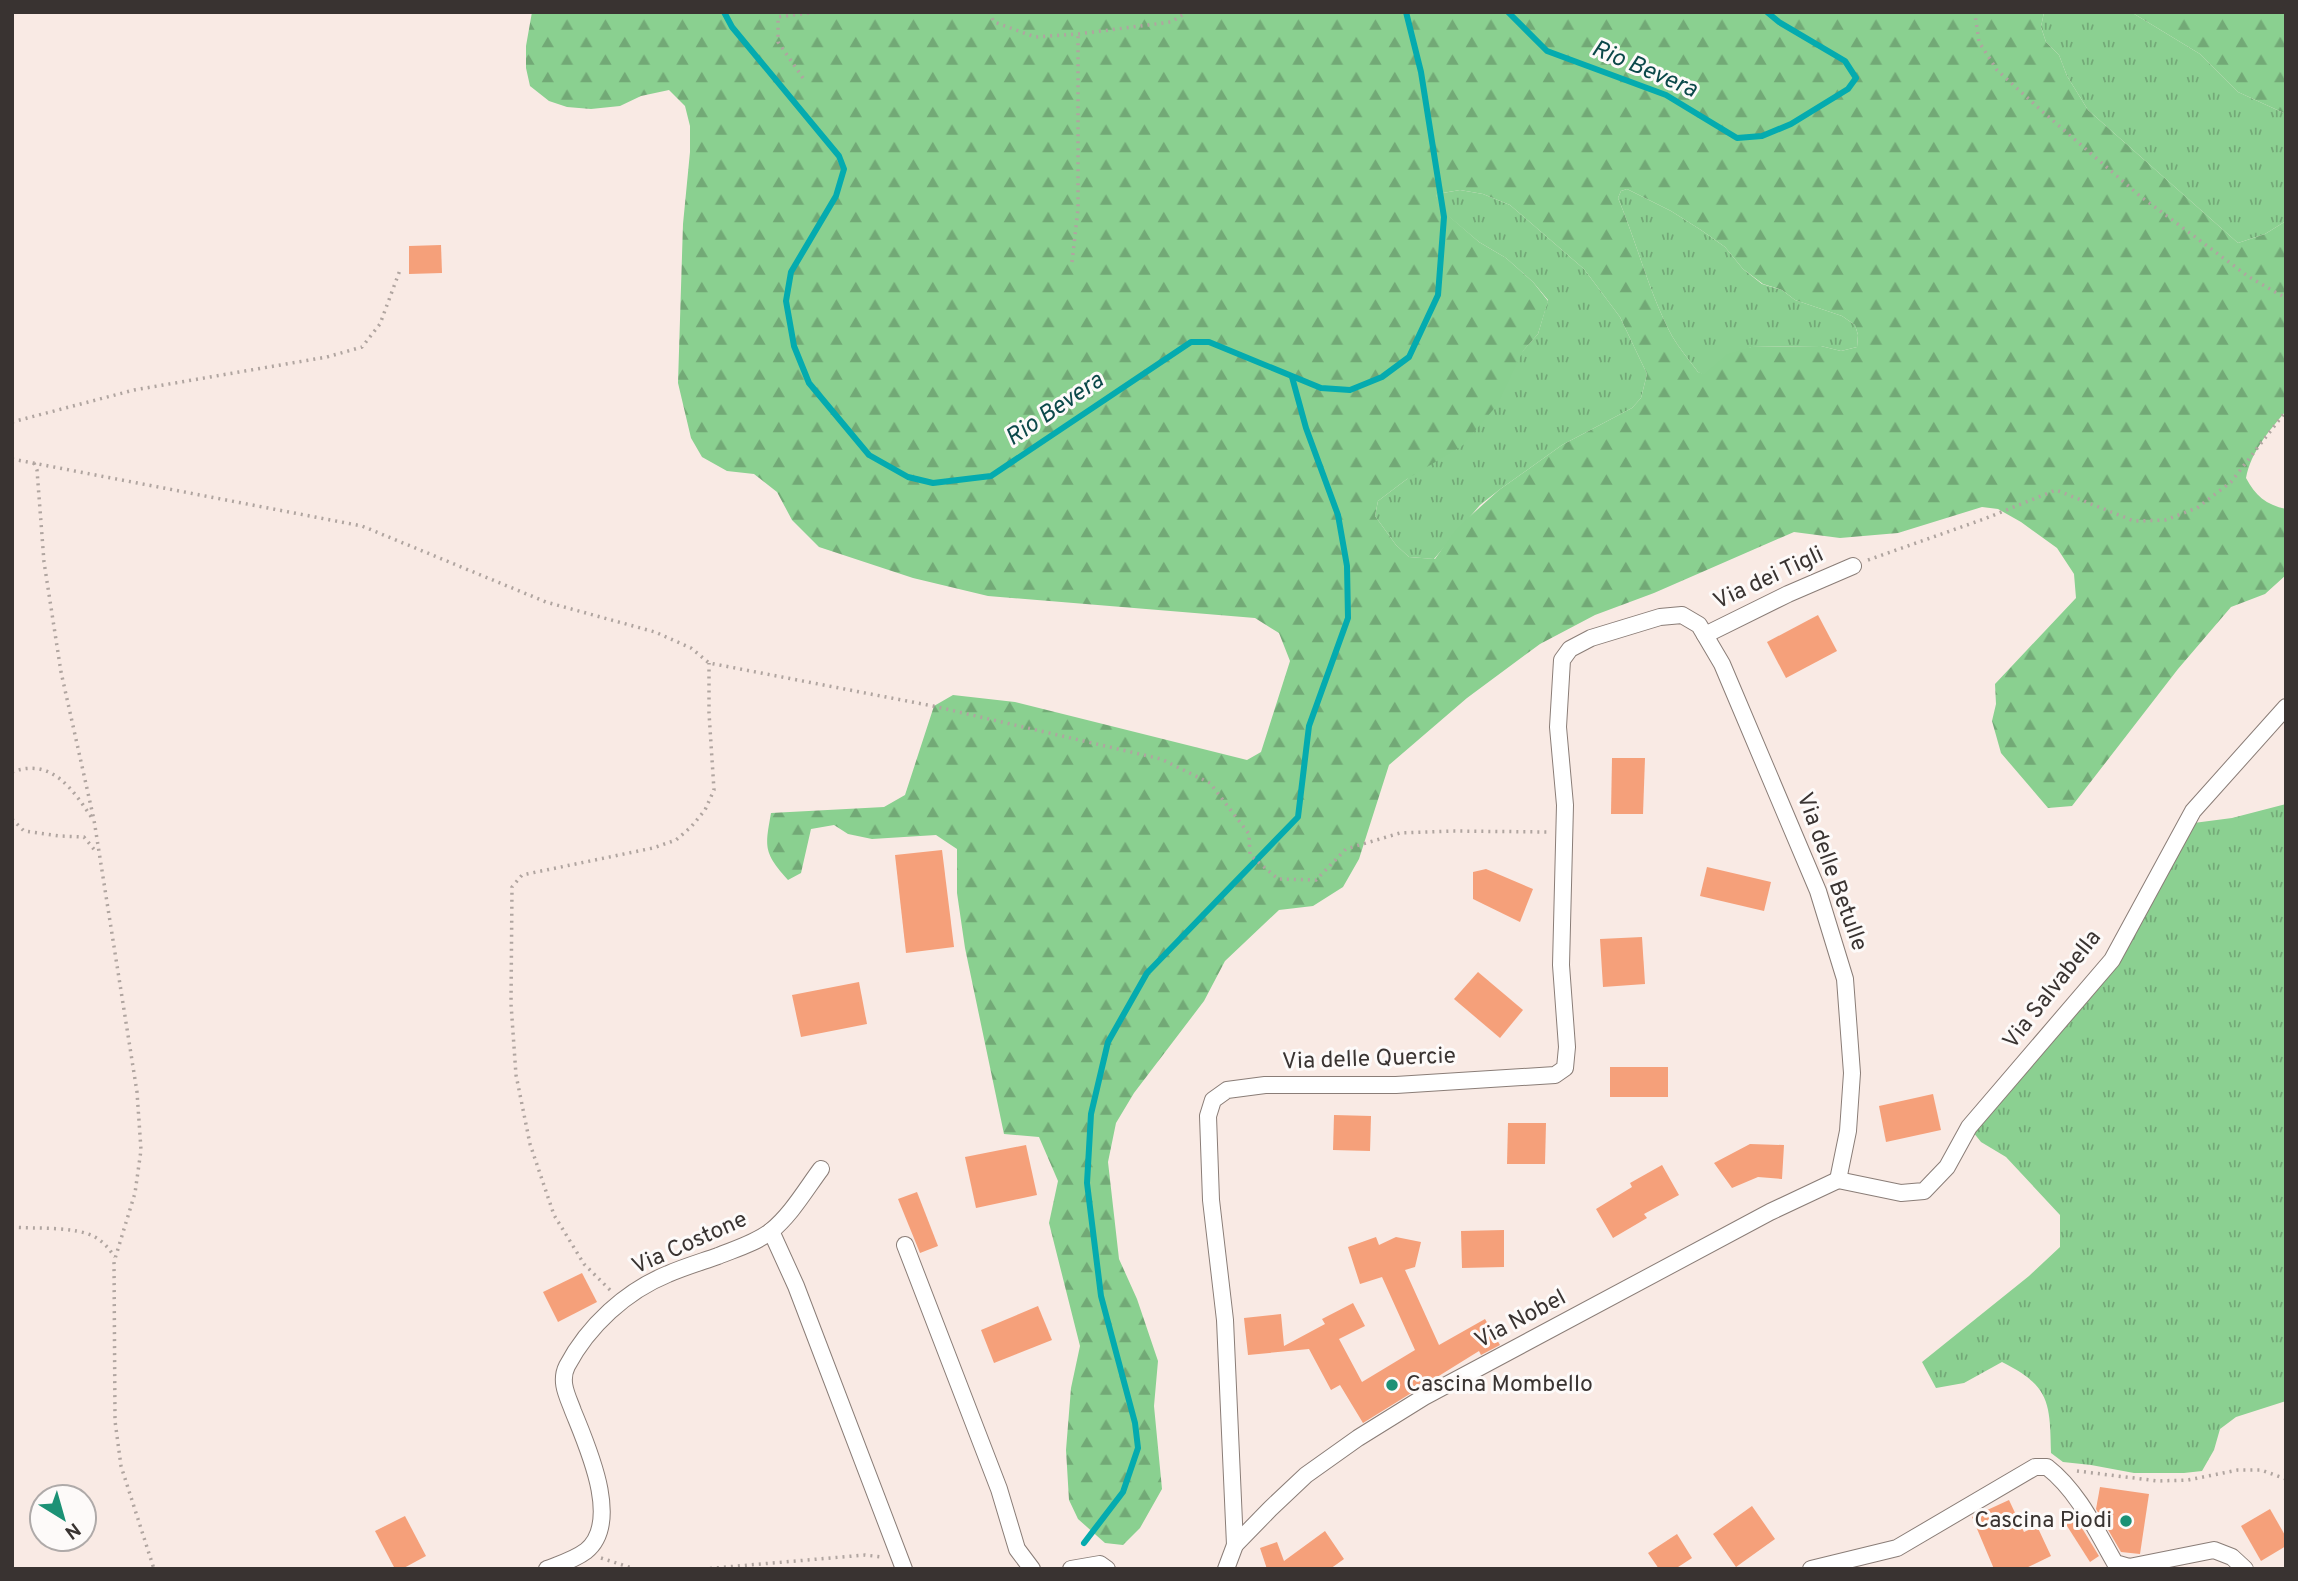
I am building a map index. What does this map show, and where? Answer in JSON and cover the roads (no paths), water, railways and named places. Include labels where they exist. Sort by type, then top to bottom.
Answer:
[{"type":"street","name":"Via dei Tigli","points":[[1705,635],[1853,566]]},
{"type":"street","name":"Via delle Quercie","points":[[1235,1545],[1225,1320],[1211,1200],[1208,1116],[1213,1100],[1227,1090],[1265,1086],[1396,1085],[1555,1075],[1565,1068],[1567,1047],[1561,965],[1565,805],[1558,727],[1562,660],[1570,649],[1591,638],[1660,617],[1682,615],[1699,625],[1705,635]]},
{"type":"street","name":"Via delle Betulle","points":[[1705,635],[1722,664],[1818,891],[1845,979],[1852,1073],[1848,1131],[1838,1180]]},
{"type":"street","name":"Via Salvabella","points":[[1838,1180],[1901,1193],[1924,1191],[1947,1167],[1969,1128],[2112,960],[2193,811],[2286,707]]},
{"type":"street","name":"Via Costone","points":[[547,1569],[569,1561],[587,1550],[595,1541],[601,1527],[602,1498],[564,1386],[565,1370],[591,1331],[621,1301],[666,1274],[752,1242],[771,1231],[821,1168]]},
{"type":"street","name":"Via Nobel","points":[[1226,1569],[1235,1545],[1306,1475],[1424,1397],[1770,1212],[1838,1180]]},
{"type":"street","points":[[771,1231],[796,1286],[902,1564]]},
{"type":"street","points":[[905,1245],[999,1489],[1017,1549],[1032,1569]]},
{"type":"street","points":[[1811,1569],[1897,1548],[2035,1467],[2047,1467],[2064,1482],[2116,1563],[2121,1566],[2129,1567],[2214,1550],[2232,1557],[2245,1569]]},
{"type":"street","points":[[1071,1569],[1100,1564],[1107,1569]]},
{"type":"waterway","name":"Rio Bevera","points":[[724,12],[732,27],[839,156],[844,169],[836,196],[791,272],[786,301],[794,346],[809,383],[869,455],[908,477],[933,483],[991,476],[1191,342],[1209,342],[1321,388],[1350,390],[1382,377],[1409,357],[1438,295],[1444,217],[1421,72],[1406,12]]},
{"type":"waterway","name":"Rio Bevera","points":[[1508,12],[1547,51],[1666,95],[1737,138],[1762,136],[1791,124],[1848,89],[1856,78],[1845,61],[1767,12]]},
{"type":"waterway","points":[[1084,1543],[1123,1492],[1138,1448],[1135,1423],[1101,1296],[1087,1183],[1091,1114],[1108,1042],[1147,973],[1298,817],[1309,726],[1348,618],[1347,566],[1338,515],[1306,428],[1292,377]]},
{"type":"place","name":"Cascina Mombello","points":[[1392,1385]]},
{"type":"place","name":"Cascina Piodi","points":[[2126,1521]]}]
